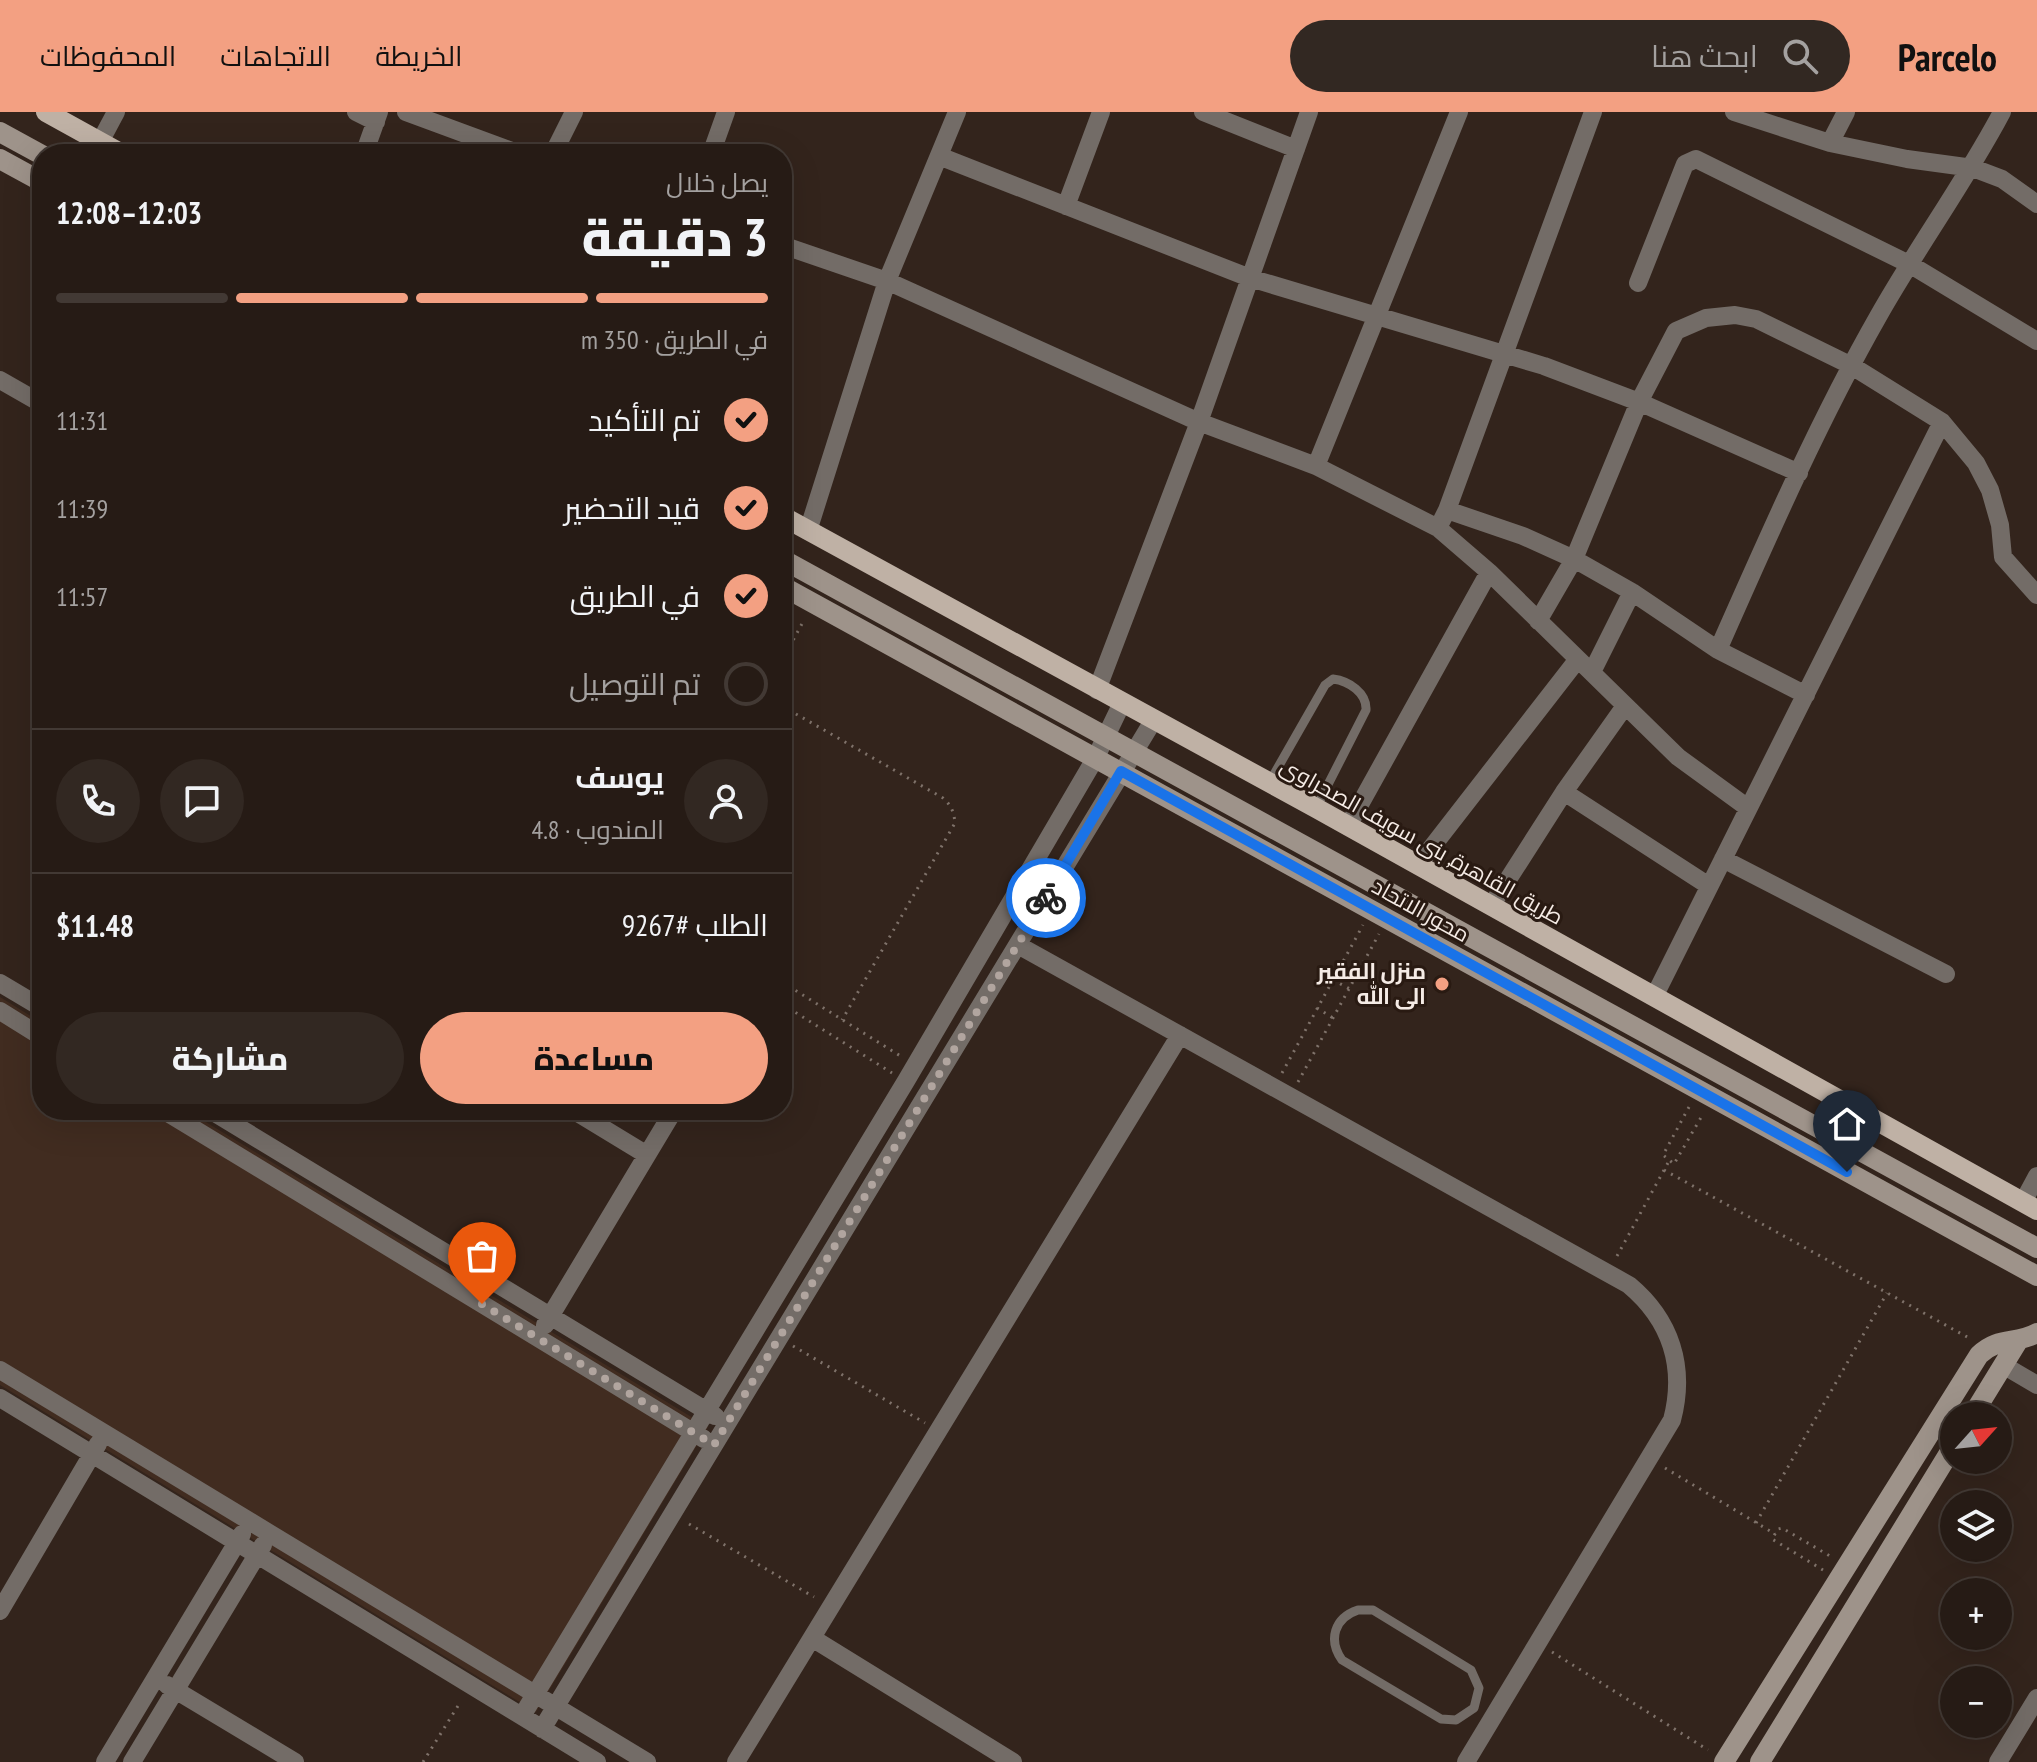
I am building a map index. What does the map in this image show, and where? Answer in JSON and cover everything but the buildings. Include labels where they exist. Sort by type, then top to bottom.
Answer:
[{"type":"main road","points":[[46,112],[104,144]]},
{"type":"main road","name":"طريق القاهرة, بنى سويف الصحراوى","points":[[792,522],[1316,808],[2030,1206]]},
{"type":"street","points":[[100,142],[116,112]]},
{"type":"street","points":[[356,112],[378,117],[368,144]]},
{"type":"street","points":[[406,112],[493,144]]},
{"type":"street","points":[[558,144],[574,112]]},
{"type":"street","points":[[715,144],[726,112]]},
{"type":"street","points":[[808,531],[887,281],[957,112]]},
{"type":"street","points":[[1066,206],[1101,112]]},
{"type":"street","points":[[1203,112],[1296,149]]},
{"type":"street","points":[[1097,690],[1199,422],[1309,112]]},
{"type":"street","points":[[1316,466],[1459,112]]},
{"type":"street","points":[[1438,528],[1506,353],[1593,112]]},
{"type":"street","points":[[1734,112],[1830,143],[1907,159],[1973,168],[2002,179],[2037,204]]},
{"type":"street","points":[[1830,143],[1846,112]]},
{"type":"street","points":[[1718,650],[1852,366],[1880,313],[1973,168],[2002,112]]},
{"type":"street","points":[[0,132],[32,150]]},
{"type":"street","points":[[939,156],[1250,278],[1506,353],[1639,402],[1799,473]]},
{"type":"street","points":[[0,159],[32,177]]},
{"type":"street","points":[[1638,283],[1685,164],[1696,159],[1911,265],[2037,341]]},
{"type":"street","points":[[792,248],[887,281],[1199,422],[1316,466],[1438,528],[1489,572],[1678,757],[1748,808]]},
{"type":"street","points":[[1538,621],[1574,559],[1639,402],[1676,331],[1706,318],[1735,315],[1756,319],[1852,366],[1942,422],[1956,435],[1976,463],[1990,490],[2000,525],[2003,557],[2037,595]]},
{"type":"street","points":[[0,380],[32,398]]},
{"type":"street","points":[[1654,997],[1942,422]]},
{"type":"street","points":[[1447,510],[1523,536],[1574,559],[1632,592],[1718,650],[1806,695]]},
{"type":"street","name":"محور الاتحاد","points":[[792,564],[2037,1248]]},
{"type":"street","points":[[1348,826],[1489,572]]},
{"type":"street","name":"محور الاتحاد","points":[[792,591],[2037,1276]]},
{"type":"street","points":[[1418,865],[1585,665],[1632,592]]},
{"type":"street","points":[[522,1716],[910,1073],[1096,757],[1122,703]]},
{"type":"street","points":[[1491,906],[1564,792],[1625,706]]},
{"type":"street","points":[[542,1729],[1153,721]]},
{"type":"street","points":[[1564,792],[1709,886]]},
{"type":"street","points":[[1723,859],[1946,974]]},
{"type":"street","points":[[1018,945],[1629,1285],[1653,1308],[1670,1337],[1678,1370],[1672,1420],[1466,1762]]},
{"type":"street","points":[[0,983],[32,1002]]},
{"type":"street","points":[[0,1011],[32,1031]]},
{"type":"street","points":[[736,1762],[1180,1035]]},
{"type":"street","points":[[179,1120],[714,1445]]},
{"type":"street","points":[[209,1138],[216,1120]]},
{"type":"street","points":[[232,1120],[727,1424]]},
{"type":"street","points":[[589,1120],[647,1155]]},
{"type":"street","points":[[537,1338],[668,1120]]},
{"type":"street","points":[[2030,1206],[2037,1176]]},
{"type":"street","points":[[1725,1762],[1979,1355],[1999,1342],[2027,1337]]},
{"type":"street","points":[[1981,1402],[2003,1365],[2027,1337]]},
{"type":"street","points":[[2003,1365],[2037,1385]]},
{"type":"street","points":[[0,1370],[647,1762]]},
{"type":"street","points":[[0,1398],[597,1762]]},
{"type":"street","points":[[0,1611],[104,1433]]},
{"type":"street","points":[[1760,1762],[1940,1468]]},
{"type":"street","points":[[105,1762],[250,1521]]},
{"type":"street","points":[[132,1762],[270,1534]]},
{"type":"street","points":[[812,1638],[1013,1762]]},
{"type":"street","points":[[156,1678],[295,1762]]},
{"type":"street","points":[[1998,1762],[2037,1698]]},
{"type":"lane","points":[[1269,783],[1325,685],[1333,679],[1342,680],[1362,694],[1366,710],[1316,808]]},
{"type":"lane","points":[[1373,1610],[1471,1670],[1479,1688],[1474,1708],[1456,1720],[1441,1719],[1342,1660],[1337,1653],[1334,1637],[1339,1622],[1351,1612],[1373,1610]]},
{"type":"lane","points":[[1474,1708],[1492,1720]]},
{"type":"path","points":[[792,642],[813,603]]},
{"type":"path","points":[[792,712],[943,798],[953,809],[955,823],[842,1020]]},
{"type":"path","points":[[1282,1091],[1317,1008],[1380,914]]},
{"type":"path","points":[[1282,1091],[1350,989],[1380,914]]},
{"type":"path","points":[[1333,980],[1350,989]]},
{"type":"path","points":[[792,988],[842,1020],[910,1073]]},
{"type":"path","points":[[1317,1008],[1333,1018]]},
{"type":"path","points":[[792,1009],[910,1073]]},
{"type":"path","points":[[1705,1093],[1677,1162],[1674,1164],[1663,1155],[1705,1093]]},
{"type":"path","points":[[1608,1273],[1669,1161]]},
{"type":"path","points":[[1664,1170],[1987,1348]]},
{"type":"path","points":[[1756,1523],[1887,1293]]},
{"type":"path","points":[[779,1338],[938,1431]]},
{"type":"path","points":[[1650,1458],[1775,1534]]},
{"type":"path","points":[[673,1514],[831,1607]]},
{"type":"path","points":[[1782,1528],[1843,1572],[1774,1543],[1772,1539],[1782,1528]]},
{"type":"path","points":[[1538,1644],[1725,1762]]},
{"type":"path","points":[[423,1762],[471,1685]]},
{"type":"shaded area","points":[[0,997],[32,1017],[32,1120],[202,1120],[708,1427],[536,1712],[0,1385]]},
{"type":"way so far","points":[[482,1304],[714,1445],[1046,898]]},
{"type":"place","name":"منزل الفقير الى الله","points":[[1442,984]]},
{"type":"route","points":[[1046,898],[1121,771],[1847,1172]]}]
